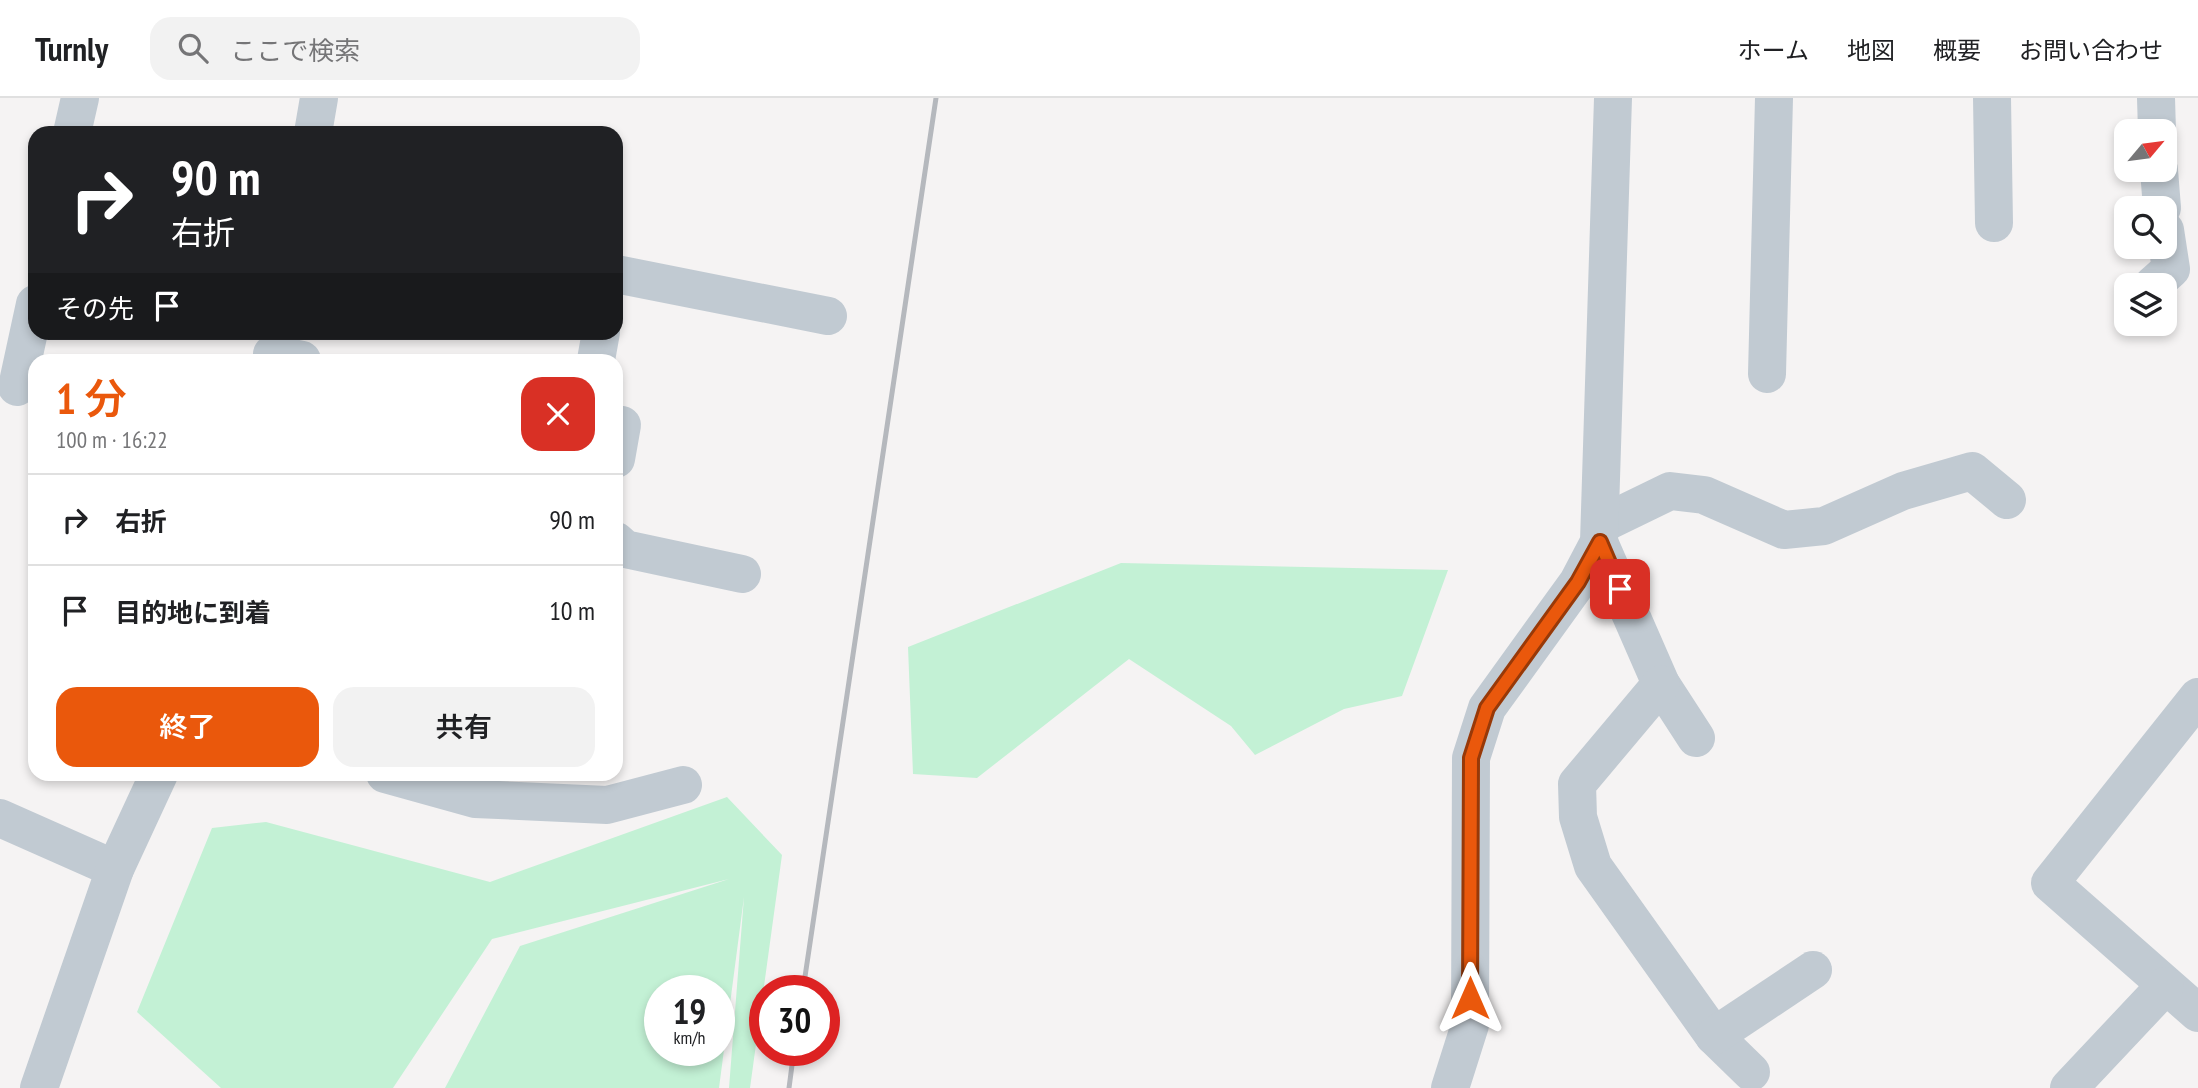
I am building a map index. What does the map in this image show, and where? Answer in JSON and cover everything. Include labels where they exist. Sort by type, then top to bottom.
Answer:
[{"type":"street","points":[[74,126],[80,98]]},
{"type":"street","points":[[314,126],[319,98]]},
{"type":"street","points":[[1450,1088],[1470,1025],[1471,758],[1487,708],[1578,582],[1600,534],[1613,98]]},
{"type":"street","points":[[1768,374],[1774,98]]},
{"type":"street","points":[[1993,98],[1994,223]]},
{"type":"street","points":[[2155,98],[2156,119]]},
{"type":"street","points":[[623,275],[828,316]]},
{"type":"street","points":[[17,387],[28,336]]},
{"type":"street","points":[[1600,534],[1670,491],[1704,495],[1784,530],[1824,526],[1903,491],[1972,471],[2007,500]]},
{"type":"street","points":[[1600,534],[1661,684],[1696,738]]},
{"type":"street","points":[[623,547],[742,575]]},
{"type":"street","points":[[1661,684],[1577,784],[1578,817],[1593,866],[1714,1036],[1751,1072]]},
{"type":"street","points":[[2198,697],[2050,883],[2198,1013]]},
{"type":"street","points":[[39,1088],[115,869],[156,781]]},
{"type":"street","points":[[410,781],[475,799],[607,805],[683,785]]},
{"type":"street","points":[[0,818],[115,869]]},
{"type":"street","points":[[1714,1036],[1813,970]]},
{"type":"street","points":[[2069,1088],[2165,986]]},
{"type":"green space","points":[[1121,563],[1448,570],[1402,696],[1344,709],[1255,755],[1231,726],[1129,659],[977,778],[913,774],[908,647]]},
{"type":"green space","points":[[727,797],[782,855],[766,975],[749,975],[749,1066],[753,1066],[750,1088],[729,1088],[731,1066],[735,1066],[735,1012],[744,897],[734,975],[644,975],[644,1066],[722,1066],[719,1088],[445,1088],[520,946],[729,879],[492,939],[393,1088],[221,1088],[137,1012],[212,828],[266,822],[490,882]]},
{"type":"railway","points":[[805,975],[936,98]]},
{"type":"railway","points":[[789,1088],[792,1066]]},
{"type":"route","points":[[1470,998],[1471,758],[1487,708],[1578,582],[1600,542],[1620,589]]}]
